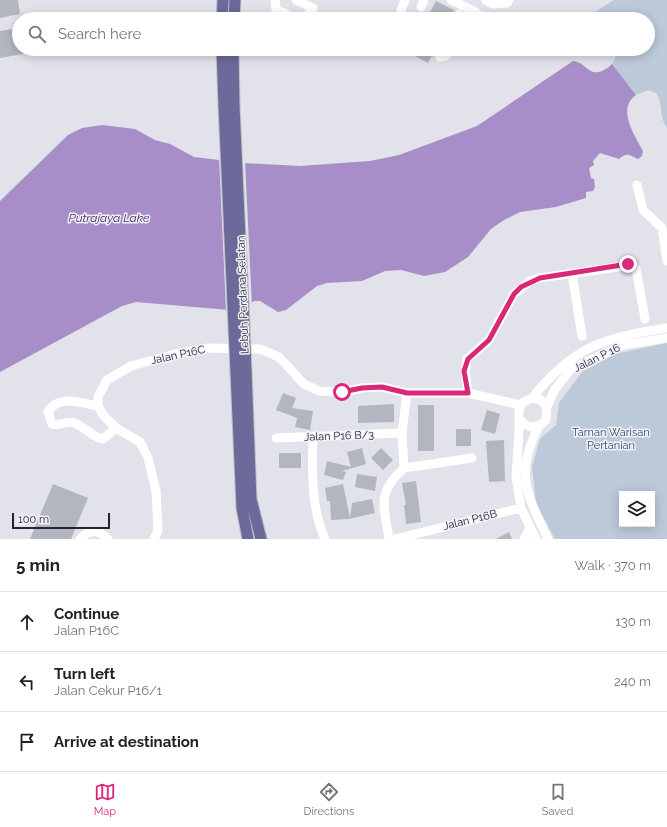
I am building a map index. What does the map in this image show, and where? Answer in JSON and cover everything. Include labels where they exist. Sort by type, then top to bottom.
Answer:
[{"type":"main road","points":[[222,12],[223,0]]},
{"type":"main road","points":[[234,0],[234,12]]},
{"type":"main road","name":"Lebuh Perdana Selatan","points":[[223,56],[229,106],[241,371],[251,499],[261,539]]},
{"type":"main road","name":"Lebuh Perdana Selatan","points":[[229,106],[233,56]]},
{"type":"main road","name":"Lebuh Perdana Selatan","points":[[241,371],[242,501],[248,539]]},
{"type":"street","points":[[296,0],[313,8],[310,12]]},
{"type":"street","points":[[401,10],[405,0]]},
{"type":"street","points":[[452,0],[476,12]]},
{"type":"street","points":[[486,0],[493,4],[507,3],[508,0]]},
{"type":"street","points":[[276,4],[287,12]]},
{"type":"street","points":[[637,185],[643,210],[662,228],[667,261]]},
{"type":"street","points":[[468,393],[464,371],[468,359],[489,340],[514,294],[521,287],[535,280],[572,273],[633,265],[636,269],[645,319]]},
{"type":"street","points":[[572,273],[582,336]]},
{"type":"street","name":"Jalan P 16","points":[[520,406],[523,402],[532,398],[549,376],[564,363],[586,349],[620,336],[667,328]]},
{"type":"street","name":"Jalan P 16","points":[[548,539],[529,500],[524,478],[527,454],[539,426],[546,420],[547,407],[555,389],[571,369],[623,345],[667,338]]},
{"type":"street","name":"Jalan P16C","points":[[98,406],[98,398],[107,380],[131,366],[176,354],[208,348],[267,350],[279,357],[304,384],[314,390],[342,392],[362,388],[382,387],[407,393],[468,393],[520,406]]},
{"type":"street","points":[[404,468],[402,433],[407,393]]},
{"type":"street","points":[[532,398],[541,400],[547,407]]},
{"type":"street","points":[[116,428],[103,439],[74,423],[67,422],[57,426],[52,424],[48,412],[52,405],[59,401],[98,406],[103,415],[116,428],[140,442],[148,458],[156,491],[158,530],[154,539]]},
{"type":"street","points":[[520,406],[516,477],[521,508],[536,539]]},
{"type":"street","points":[[519,418],[525,425],[530,427],[539,426]]},
{"type":"street","name":"Jalan P16 B/3","points":[[276,438],[313,438],[402,433]]},
{"type":"street","points":[[313,438],[312,476],[320,528],[325,539]]},
{"type":"street","points":[[389,539],[383,502],[385,492],[392,478],[404,468],[472,458]]},
{"type":"street","name":"Jalan P16B","points":[[396,539],[521,508]]},
{"type":"street","points":[[524,539],[530,528]]},
{"type":"street","points":[[80,539],[85,534],[92,531],[101,533],[108,539]]},
{"type":"green space","points":[[614,0],[667,0],[667,128],[664,123],[660,101],[656,93],[648,90],[636,95],[612,64],[615,56],[655,56],[655,12],[596,11]]},
{"type":"green space","name":"Taman Warisan Pertanian","points":[[667,343],[667,539],[555,539],[536,503],[532,467],[540,439],[556,425],[559,403],[582,372],[615,354]]},
{"type":"water","name":"Putrajaya Lake","points":[[573,61],[578,62],[594,72],[605,70],[612,64],[636,95],[630,101],[627,115],[632,130],[643,151],[642,156],[638,159],[630,155],[626,155],[619,159],[600,153],[593,161],[594,165],[589,168],[591,178],[594,179],[595,187],[593,191],[586,192],[586,198],[556,207],[520,212],[504,220],[491,229],[468,257],[445,272],[424,276],[401,270],[385,271],[362,281],[327,283],[317,286],[286,310],[278,312],[260,301],[254,301],[241,311],[136,302],[122,306],[0,372],[0,201],[68,135],[82,128],[102,125],[135,129],[155,140],[170,144],[194,157],[244,163],[300,166],[370,161],[399,155],[477,126]]},
{"type":"pier","points":[[219,157],[245,161],[252,306],[241,313],[226,311]]},
{"type":"building","points":[[0,0],[18,0],[20,12],[12,12],[12,16],[0,18]]},
{"type":"building","points":[[436,1],[454,10],[453,12],[430,12]]},
{"type":"building","points":[[12,29],[12,56],[0,58],[0,31]]},
{"type":"building","points":[[415,56],[432,56],[428,63]]},
{"type":"building","points":[[283,393],[296,398],[292,408],[313,411],[310,430],[295,427],[297,418],[276,410]]},
{"type":"building","points":[[394,404],[394,422],[358,423],[358,406]]},
{"type":"building","points":[[418,405],[434,405],[434,451],[418,451]]},
{"type":"building","points":[[487,410],[500,414],[495,434],[481,430]]},
{"type":"building","points":[[456,429],[471,429],[471,446],[456,446]]},
{"type":"building","points":[[504,440],[505,481],[489,482],[486,441]]},
{"type":"building","points":[[362,448],[366,464],[342,471],[346,472],[343,480],[324,475],[327,461],[351,467],[347,452]]},
{"type":"building","points":[[381,448],[393,460],[383,470],[371,458]]},
{"type":"building","points":[[279,453],[301,453],[301,468],[279,468]]},
{"type":"building","points":[[357,474],[377,477],[375,491],[355,487]]},
{"type":"building","points":[[416,481],[421,522],[406,524],[404,505],[406,505],[402,483]]},
{"type":"building","points":[[53,484],[88,498],[71,539],[30,539]]},
{"type":"building","points":[[343,484],[350,518],[352,503],[372,499],[375,513],[348,519],[331,520],[330,501],[327,501],[325,488]]},
{"type":"building","points":[[509,532],[512,539],[496,539]]},
{"type":"route","points":[[342,392],[362,388],[382,387],[407,393],[468,393],[464,371],[468,359],[470,355],[480,349],[489,340],[514,294],[521,287],[530,281],[540,278],[628,264]]}]
